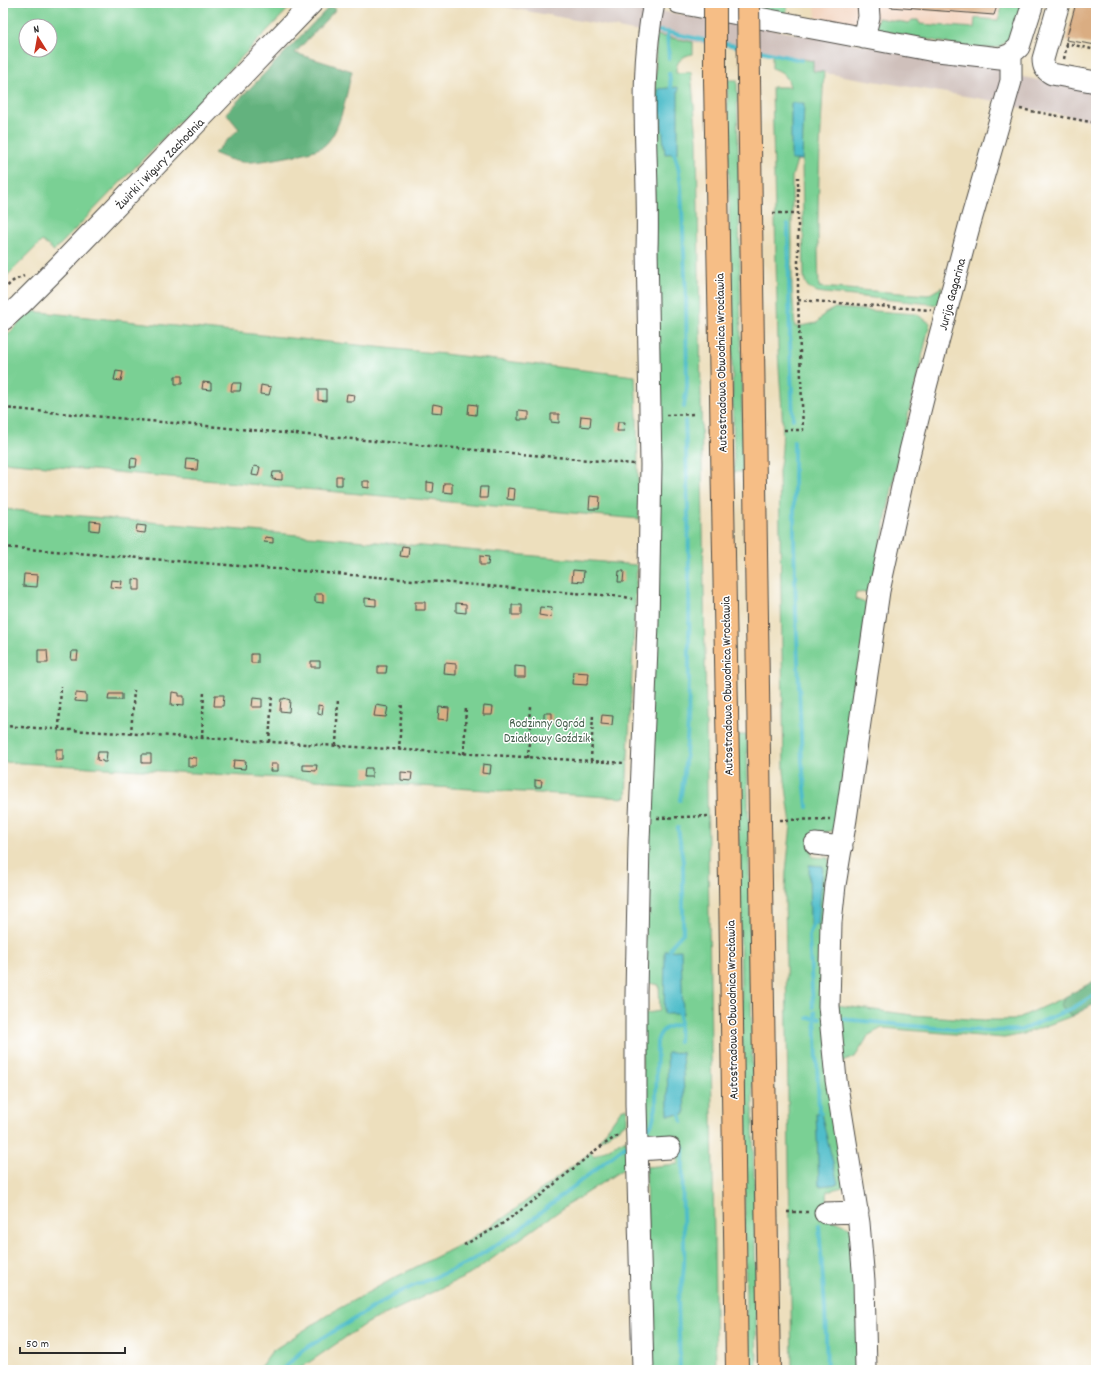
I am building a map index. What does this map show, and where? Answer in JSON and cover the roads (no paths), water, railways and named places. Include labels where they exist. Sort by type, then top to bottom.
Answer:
[{"type":"highway","name":"Autostradowa Obwodnica Wrocławia","points":[[714,3],[729,816],[737,1370]]},
{"type":"highway","points":[[748,3],[769,1370]]},
{"type":"street","name":"Żwirki i Wigury Zachodnia","points":[[3,320],[59,266],[312,3]]},
{"type":"street","points":[[643,1370],[637,1128],[636,979],[639,842],[648,623],[651,465],[647,248],[646,71],[647,43],[654,3]]},
{"type":"street","points":[[679,3],[864,38],[958,54],[1000,58],[1011,54],[1019,48],[1032,3]]},
{"type":"street","points":[[864,38],[869,17],[868,3]]},
{"type":"street","points":[[1059,3],[1061,44],[1044,59],[1043,65],[1046,71],[1052,74],[1096,82]]},
{"type":"street","name":"Jurija Gagarina","points":[[866,1370],[864,1281],[858,1212],[836,1080],[829,1006],[834,885],[842,847],[879,591],[910,451],[927,383],[969,227],[1011,80],[1011,54]]},
{"type":"street","points":[[815,844],[842,847]]},
{"type":"street","points":[[638,1150],[670,1148]]},
{"type":"street","points":[[825,1212],[858,1212]]},
{"type":"water","points":[[678,87],[678,153],[665,154],[658,89]]},
{"type":"water","points":[[791,103],[804,103],[802,160],[791,160]]},
{"type":"water","points":[[809,865],[823,866],[818,925],[810,926]]},
{"type":"water","points":[[681,950],[683,1014],[664,1014],[665,951]]},
{"type":"water","points":[[682,1052],[685,1114],[668,1115],[667,1053]]},
{"type":"water","points":[[816,1113],[821,1113],[838,1184],[819,1186]]},
{"type":"waterway","points":[[659,31],[667,32],[669,59]]},
{"type":"waterway","points":[[667,32],[708,41]]},
{"type":"waterway","points":[[721,43],[741,47]]},
{"type":"waterway","points":[[756,50],[801,60]]},
{"type":"waterway","points":[[669,73],[671,88]]},
{"type":"waterway","points":[[674,153],[678,166],[681,186],[686,297],[687,387],[684,407]]},
{"type":"waterway","points":[[788,225],[793,419]]},
{"type":"waterway","points":[[680,800],[687,743],[689,685],[689,562],[685,421]]},
{"type":"waterway","points":[[794,441],[796,612],[802,761],[807,807]]},
{"type":"waterway","points":[[670,950],[672,945],[683,933],[683,862],[678,828]]},
{"type":"waterway","points":[[812,926],[809,936],[813,1007]]},
{"type":"waterway","points":[[842,1019],[935,1028],[988,1031],[1021,1030],[1073,1008],[1096,994]]},
{"type":"waterway","points":[[815,1012],[819,1110],[821,1113]]},
{"type":"waterway","points":[[679,1042],[680,1014]]},
{"type":"waterway","points":[[808,1018],[820,1018]]},
{"type":"waterway","points":[[647,1128],[652,1123],[656,1108],[658,1038],[665,1029],[680,1024]]},
{"type":"waterway","points":[[680,1114],[682,1121]]},
{"type":"waterway","points":[[282,1370],[303,1350],[397,1293],[466,1264],[516,1232],[625,1146]]},
{"type":"waterway","points":[[680,1370],[678,1299],[684,1268],[683,1148]]},
{"type":"waterway","points":[[819,1225],[825,1308],[827,1370]]},
{"type":"park label","name":"Rodzinny Ogród Działkowy Goździk","points":[[547,730]]}]
